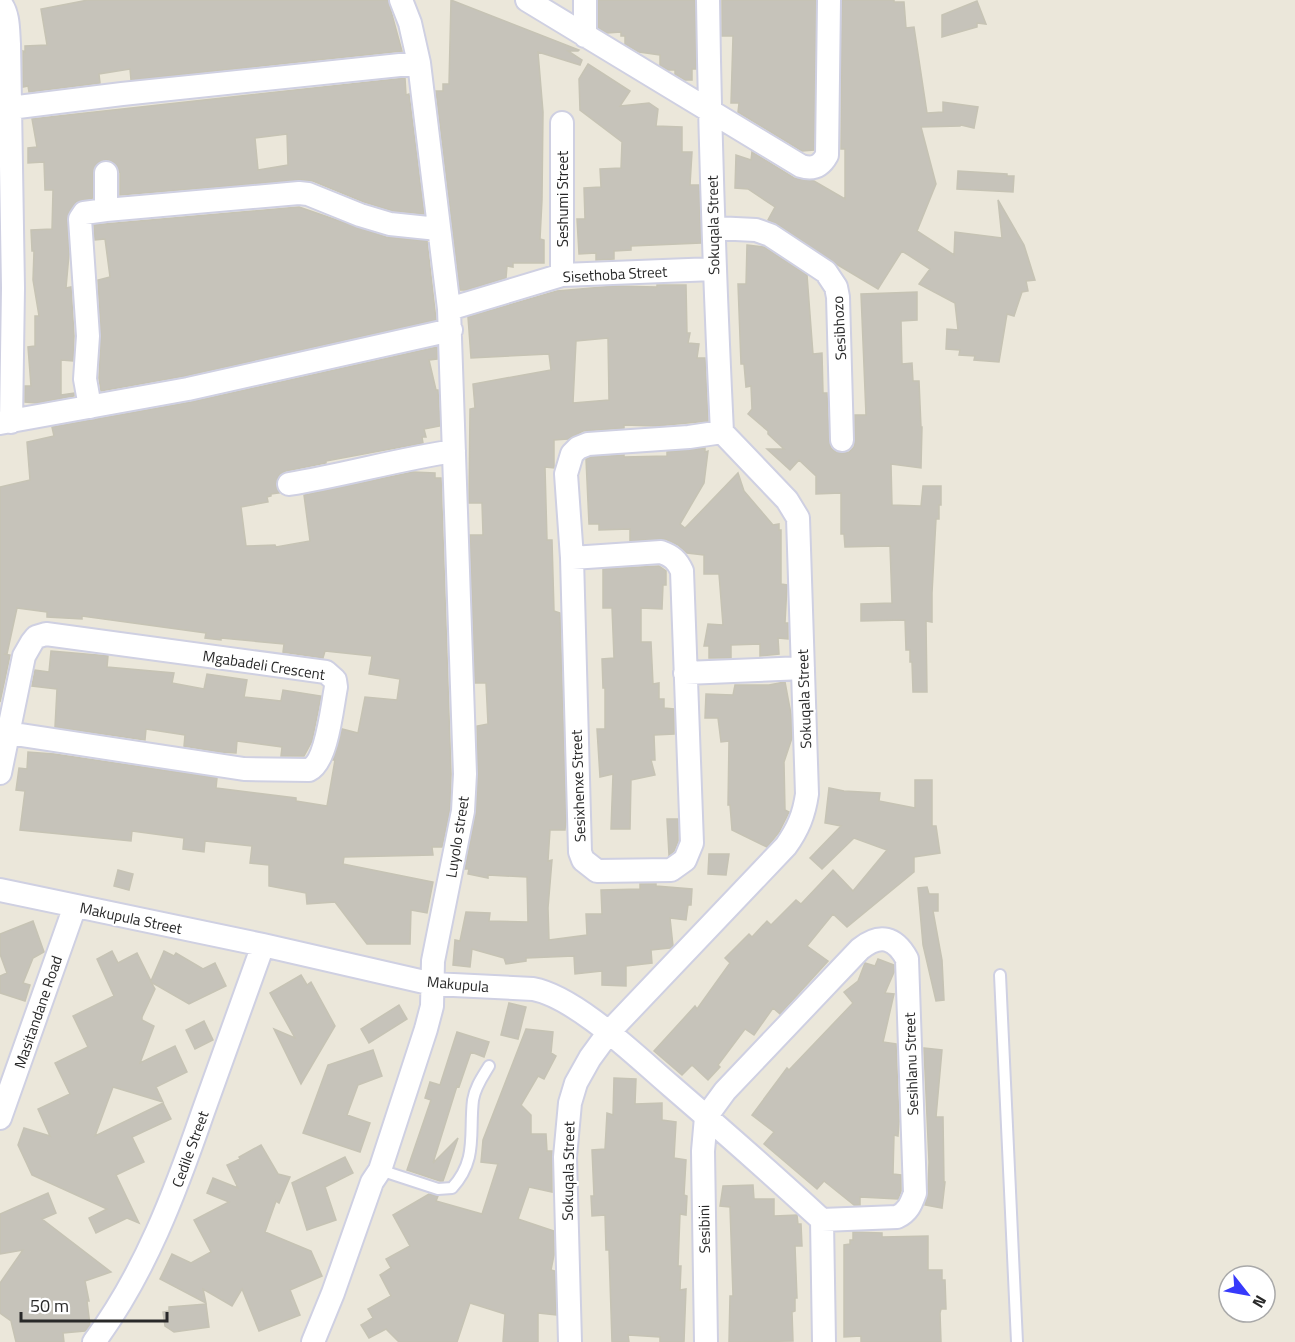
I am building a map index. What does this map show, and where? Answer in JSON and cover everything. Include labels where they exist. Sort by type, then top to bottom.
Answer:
[{"type":"street","name":"Luyolo street","points":[[313,1342],[333,1293],[372,1182],[380,1170],[426,1029],[432,1006],[434,961],[463,811],[465,774],[450,320],[420,63],[410,23],[401,0]]},
{"type":"street","points":[[527,0],[801,166],[809,168],[817,167],[827,155],[829,0]]},
{"type":"street","points":[[585,0],[585,36]]},
{"type":"street","name":"Sokuqala Street","points":[[570,1342],[566,1157],[569,1112],[576,1083],[590,1058],[609,1032],[786,846],[798,828],[805,810],[807,794],[798,518],[787,500],[722,432],[714,269],[715,228],[709,111],[708,0]]},
{"type":"street","points":[[0,3],[4,7],[6,16],[9,44],[13,288],[5,422]]},
{"type":"street","points":[[10,108],[420,63]]},
{"type":"street","name":"Seshumi Street","points":[[562,123],[562,275]]},
{"type":"street","points":[[106,173],[106,210]]},
{"type":"street","points":[[90,408],[85,380],[88,336],[80,219],[84,213],[299,193],[390,224],[438,229]]},
{"type":"street","name":"Sesibhozo","points":[[715,228],[756,230],[770,235],[826,272],[832,279],[838,297],[842,440]]},
{"type":"street","name":"Sisethoba Street","points":[[5,422],[90,408],[324,360],[450,320],[562,275],[714,269]]},
{"type":"street","name":"Sesixhenxe Street","points":[[572,558],[661,552],[673,556],[682,571],[692,843],[690,851],[678,867],[671,870],[597,871],[583,860],[580,852],[572,558],[566,474],[572,454],[578,448],[588,444],[689,437],[722,432]]},
{"type":"street","points":[[289,483],[321,479],[422,455],[454,451]]},
{"type":"street","name":"Mgabadeli Crescent","points":[[0,773],[8,733],[24,656],[36,637],[46,634],[326,672],[335,680],[336,687],[322,756],[315,768],[309,771],[244,769],[8,733]]},
{"type":"street","points":[[685,673],[803,668]]},
{"type":"street","name":"Makupula Street","points":[[0,890],[263,945]]},
{"type":"street","name":"Masitandane Road","points":[[0,1118],[75,906]]},
{"type":"street","name":"Sesihlanu Street","points":[[706,1116],[725,1091],[860,949],[870,941],[882,939],[893,942],[901,948],[907,959],[915,1192],[905,1214],[897,1218],[822,1220]]},
{"type":"street","name":"Makupula","points":[[263,945],[433,984],[533,989],[546,992],[609,1032]]},
{"type":"street","name":"Cedile Street","points":[[94,1342],[138,1273],[161,1224],[183,1170],[263,945]]},
{"type":"street","points":[[609,1032],[822,1220],[824,1342]]},
{"type":"street","name":"Sesibini","points":[[706,1116],[704,1162],[706,1342]]},
{"type":"lane","points":[[1000,975],[1017,1342]]},
{"type":"lane","points":[[380,1170],[438,1189],[452,1188],[459,1181],[469,1156],[472,1142],[473,1099],[478,1084],[489,1066]]},
{"type":"building","points":[[88,0],[388,0],[402,51],[131,80],[130,69],[99,74],[100,83],[29,92],[28,86],[23,87],[23,51],[25,52],[25,46],[47,45],[41,9]]},
{"type":"building","points":[[451,0],[579,50],[568,51],[582,60],[580,65],[538,52],[543,112],[540,239],[544,240],[544,263],[513,263],[513,267],[507,266],[506,278],[466,290],[460,290],[436,91],[443,91],[443,84],[449,84]]},
{"type":"building","points":[[598,0],[695,0],[696,69],[692,69],[692,80],[685,80],[675,74],[675,70],[668,70],[660,65],[660,55],[639,52],[625,44],[625,36],[621,36],[621,32],[607,33],[598,28]]},
{"type":"building","points":[[722,0],[816,0],[814,150],[802,151],[738,112],[739,103],[731,103],[733,36],[722,36]]},
{"type":"building","points":[[842,0],[904,2],[906,28],[914,27],[927,113],[943,112],[943,102],[978,107],[974,128],[961,125],[921,127],[936,184],[917,231],[954,255],[955,232],[1002,238],[998,200],[1024,245],[1035,280],[1026,281],[1028,291],[1022,292],[1014,316],[1007,314],[999,362],[974,360],[975,356],[959,355],[960,350],[946,349],[947,329],[958,330],[955,303],[919,284],[930,269],[902,251],[878,289],[768,220],[775,207],[748,189],[735,188],[736,155],[751,160],[752,152],[794,178],[814,181],[845,199],[845,149],[841,149]]},
{"type":"building","points":[[977,1],[986,24],[977,23],[977,27],[942,37],[942,15]]},
{"type":"building","points":[[588,64],[630,91],[620,106],[649,103],[658,109],[656,126],[682,127],[682,152],[692,152],[690,185],[699,185],[701,243],[631,246],[631,250],[614,251],[614,259],[596,260],[596,253],[579,254],[577,219],[585,219],[584,188],[601,187],[600,169],[621,168],[622,142],[580,110],[579,79]]},
{"type":"building","points":[[405,78],[424,214],[393,211],[313,181],[300,180],[120,195],[120,173],[117,166],[107,160],[99,162],[93,172],[93,198],[76,202],[67,219],[69,254],[66,288],[71,287],[74,336],[73,361],[61,360],[61,395],[74,393],[74,396],[37,403],[25,402],[25,386],[31,386],[28,347],[35,346],[35,316],[39,316],[33,280],[34,251],[32,251],[31,230],[52,229],[53,190],[45,190],[44,162],[28,163],[28,148],[37,147],[32,119]],"holes":[[[287,134],[288,165],[258,170],[255,138]]]},
{"type":"building","points":[[958,171],[1014,176],[1013,192],[957,189]]},
{"type":"building","points":[[299,207],[386,237],[427,241],[436,320],[185,376],[101,391],[98,280],[110,277],[105,239],[95,240],[94,225]]},
{"type":"building","points":[[747,245],[764,247],[807,275],[813,354],[822,353],[823,393],[827,393],[829,440],[831,448],[836,452],[849,452],[854,447],[855,415],[866,415],[861,294],[917,292],[917,320],[901,321],[902,364],[912,363],[913,381],[919,381],[922,427],[921,468],[891,464],[892,505],[921,506],[923,486],[941,486],[939,519],[936,519],[932,622],[926,621],[927,692],[913,692],[910,650],[906,650],[905,620],[861,621],[861,604],[892,603],[890,546],[845,547],[844,534],[841,534],[841,493],[816,494],[816,476],[799,460],[790,470],[767,449],[784,449],[748,414],[752,409],[751,386],[746,387],[744,364],[741,364],[738,284],[746,284]]},
{"type":"building","points":[[657,285],[686,285],[687,333],[690,333],[688,343],[699,344],[697,358],[705,358],[708,421],[656,426],[624,425],[624,428],[583,431],[568,439],[554,440],[554,468],[545,467],[547,540],[552,540],[554,611],[560,613],[566,819],[565,830],[550,830],[548,861],[552,860],[548,908],[549,940],[587,935],[586,914],[602,914],[601,890],[640,889],[640,884],[692,889],[691,905],[688,905],[686,920],[670,918],[673,946],[651,950],[652,963],[626,966],[626,986],[602,985],[602,971],[575,974],[574,956],[526,958],[526,961],[506,964],[504,958],[472,949],[470,967],[453,965],[455,940],[460,941],[466,912],[490,913],[489,921],[528,922],[527,877],[488,875],[488,878],[468,874],[469,869],[465,869],[476,812],[477,726],[488,724],[486,683],[475,683],[470,535],[483,535],[482,503],[469,503],[470,409],[475,408],[473,384],[551,370],[549,354],[471,358],[468,317],[557,291],[615,286],[657,287]],"holes":[[[608,338],[609,400],[573,403],[576,341]]]},
{"type":"building","points":[[437,347],[437,359],[429,360],[436,390],[438,390],[440,426],[424,429],[426,437],[422,437],[423,443],[286,471],[277,479],[276,486],[279,493],[267,497],[268,502],[241,507],[246,546],[275,545],[276,547],[310,541],[304,495],[413,472],[435,473],[435,478],[441,478],[451,774],[450,809],[442,847],[432,847],[433,855],[344,857],[343,864],[433,882],[427,913],[411,910],[410,944],[367,944],[335,902],[307,904],[306,893],[269,886],[269,865],[250,863],[252,846],[205,841],[204,852],[183,849],[184,838],[132,831],[131,841],[20,830],[25,791],[16,790],[19,768],[27,769],[28,752],[217,778],[216,788],[296,798],[296,801],[327,806],[335,760],[333,760],[342,729],[358,733],[365,697],[397,700],[400,679],[369,674],[372,656],[325,651],[323,658],[283,652],[284,644],[205,638],[206,633],[82,616],[82,619],[47,617],[47,612],[17,608],[7,654],[4,654],[10,655],[0,702],[0,487],[30,480],[27,442],[54,436],[52,427],[191,402]]},
{"type":"building","points":[[705,448],[705,452],[708,451],[704,483],[680,524],[685,528],[738,473],[744,491],[773,525],[779,524],[781,584],[787,585],[785,623],[788,623],[788,639],[778,638],[779,654],[760,656],[760,644],[731,645],[731,658],[709,658],[709,646],[704,646],[708,624],[723,625],[719,574],[704,574],[704,555],[687,553],[678,545],[665,539],[630,541],[630,529],[599,530],[599,524],[589,524],[586,459],[624,455],[624,457],[667,456],[667,452]]},
{"type":"building","points":[[659,566],[666,571],[662,609],[641,608],[641,642],[651,642],[653,684],[659,683],[659,699],[664,699],[664,708],[674,709],[674,734],[654,735],[655,760],[651,760],[655,775],[631,780],[630,829],[611,829],[613,774],[600,777],[597,729],[605,729],[602,659],[614,658],[612,608],[603,608],[603,569]]},
{"type":"building","points":[[51,651],[108,656],[107,667],[174,673],[172,683],[204,689],[207,674],[247,680],[244,697],[281,701],[283,690],[321,696],[312,741],[304,756],[281,756],[282,747],[237,741],[236,753],[184,746],[185,735],[146,729],[145,740],[55,727],[57,689],[32,686],[35,670],[49,672]]},
{"type":"building","points":[[785,682],[791,714],[792,738],[784,762],[785,810],[789,812],[779,832],[767,847],[732,830],[730,805],[728,805],[729,741],[721,742],[718,718],[705,718],[706,694],[733,695],[735,685],[769,685]]},
{"type":"building","points":[[915,780],[932,780],[932,826],[936,826],[940,853],[914,857],[914,872],[847,927],[833,914],[807,946],[828,961],[780,1014],[773,1008],[754,1035],[745,1029],[718,1065],[720,1067],[708,1080],[692,1065],[682,1075],[654,1051],[695,1006],[697,1009],[730,963],[725,958],[749,934],[752,937],[767,921],[771,925],[796,900],[801,904],[833,870],[853,891],[887,850],[854,838],[822,869],[810,858],[841,826],[825,823],[829,788],[880,793],[879,801],[915,808]]},
{"type":"building","points":[[667,819],[678,819],[678,841],[674,851],[669,855]]},
{"type":"building","points":[[709,854],[729,854],[726,875],[708,874]]},
{"type":"building","points":[[118,870],[133,874],[129,890],[114,886]]},
{"type":"building","points":[[927,887],[929,894],[938,894],[938,911],[933,911],[942,960],[944,1000],[936,1001],[923,945],[918,888]]},
{"type":"building","points":[[33,921],[44,952],[33,958],[23,983],[30,985],[25,1001],[0,993],[0,976],[7,973],[0,954],[0,934]]},
{"type":"building","points":[[112,951],[118,963],[137,953],[151,981],[164,951],[174,956],[176,953],[203,969],[215,963],[226,986],[189,1004],[151,982],[155,989],[142,1020],[154,1026],[140,1063],[175,1046],[187,1072],[156,1087],[163,1102],[113,1087],[95,1136],[163,1103],[171,1119],[132,1137],[144,1162],[116,1175],[139,1223],[127,1218],[96,1233],[89,1218],[107,1209],[32,1175],[18,1145],[24,1128],[50,1136],[38,1109],[70,1094],[55,1063],[88,1047],[73,1016],[114,996],[97,959]]},
{"type":"building","points":[[878,959],[894,965],[894,972],[885,993],[894,994],[883,1042],[896,1044],[899,1121],[898,1136],[894,1135],[893,1174],[901,1175],[901,1191],[898,1199],[860,1197],[860,1205],[854,1205],[824,1181],[817,1189],[764,1144],[774,1132],[752,1115],[787,1068],[789,1070],[853,1003],[844,992],[858,981],[865,963],[875,966]]},
{"type":"building","points":[[301,975],[307,985],[311,982],[335,1026],[301,1084],[274,1029],[295,1038],[270,993]]},
{"type":"building","points":[[509,1003],[526,1007],[518,1039],[501,1035]]},
{"type":"building","points":[[399,1005],[407,1019],[369,1043],[361,1029]]},
{"type":"building","points":[[204,1021],[213,1040],[195,1049],[186,1030]]},
{"type":"building","points":[[526,1029],[553,1032],[551,1053],[556,1056],[544,1079],[538,1076],[521,1105],[531,1115],[531,1134],[546,1134],[547,1151],[552,1151],[552,1192],[529,1187],[518,1219],[554,1231],[554,1255],[551,1270],[555,1271],[556,1315],[538,1313],[538,1342],[503,1342],[505,1314],[470,1303],[457,1342],[399,1342],[386,1329],[369,1338],[361,1325],[373,1318],[368,1309],[391,1296],[380,1275],[391,1268],[386,1259],[410,1246],[393,1215],[429,1194],[438,1196],[436,1201],[482,1214],[498,1164],[481,1162],[483,1140]]},
{"type":"building","points":[[457,1032],[489,1042],[484,1057],[471,1052],[459,1087],[457,1086],[433,1163],[458,1138],[443,1181],[440,1181],[407,1170],[431,1100],[425,1098],[430,1082],[440,1085]]},
{"type":"building","points":[[924,1048],[942,1050],[936,1117],[943,1117],[945,1182],[942,1208],[925,1205],[928,1193],[929,1162]]},
{"type":"building","points":[[373,1050],[382,1076],[358,1085],[347,1115],[370,1123],[360,1152],[303,1133],[328,1065]]},
{"type":"building","points":[[614,1078],[636,1079],[635,1104],[662,1103],[662,1120],[676,1122],[674,1158],[686,1160],[684,1195],[687,1196],[686,1215],[680,1214],[678,1266],[681,1266],[680,1290],[686,1289],[684,1342],[660,1342],[660,1337],[628,1335],[629,1342],[612,1342],[609,1250],[606,1250],[605,1215],[592,1216],[591,1196],[594,1196],[592,1150],[605,1149],[607,1113],[613,1115]]},
{"type":"building","points":[[261,1145],[278,1174],[290,1177],[279,1203],[276,1201],[265,1232],[311,1251],[322,1276],[290,1290],[300,1315],[259,1331],[242,1289],[232,1306],[203,1289],[206,1303],[160,1279],[172,1254],[191,1263],[211,1252],[194,1220],[229,1202],[207,1193],[213,1178],[238,1188],[227,1165]]},
{"type":"building","points":[[345,1157],[353,1173],[325,1187],[336,1220],[307,1230],[292,1183]]},
{"type":"building","points":[[753,1185],[754,1199],[774,1199],[774,1216],[797,1215],[798,1224],[801,1224],[802,1246],[795,1246],[797,1298],[795,1298],[795,1311],[792,1312],[793,1341],[729,1342],[730,1296],[733,1296],[730,1207],[720,1206],[723,1186]]},
{"type":"building","points":[[48,1193],[56,1213],[42,1219],[111,1272],[85,1281],[90,1325],[85,1331],[63,1333],[64,1342],[16,1342],[11,1321],[0,1313],[0,1283],[23,1250],[0,1254],[0,1214]]},
{"type":"building","points":[[853,1232],[882,1233],[882,1237],[928,1236],[928,1270],[942,1270],[942,1280],[945,1280],[946,1309],[941,1309],[940,1313],[941,1342],[861,1342],[861,1336],[844,1337],[844,1245],[850,1244],[850,1240],[853,1240]]},
{"type":"building","points":[[206,1304],[209,1327],[174,1332],[165,1326],[163,1312],[169,1311],[169,1307]]}]
